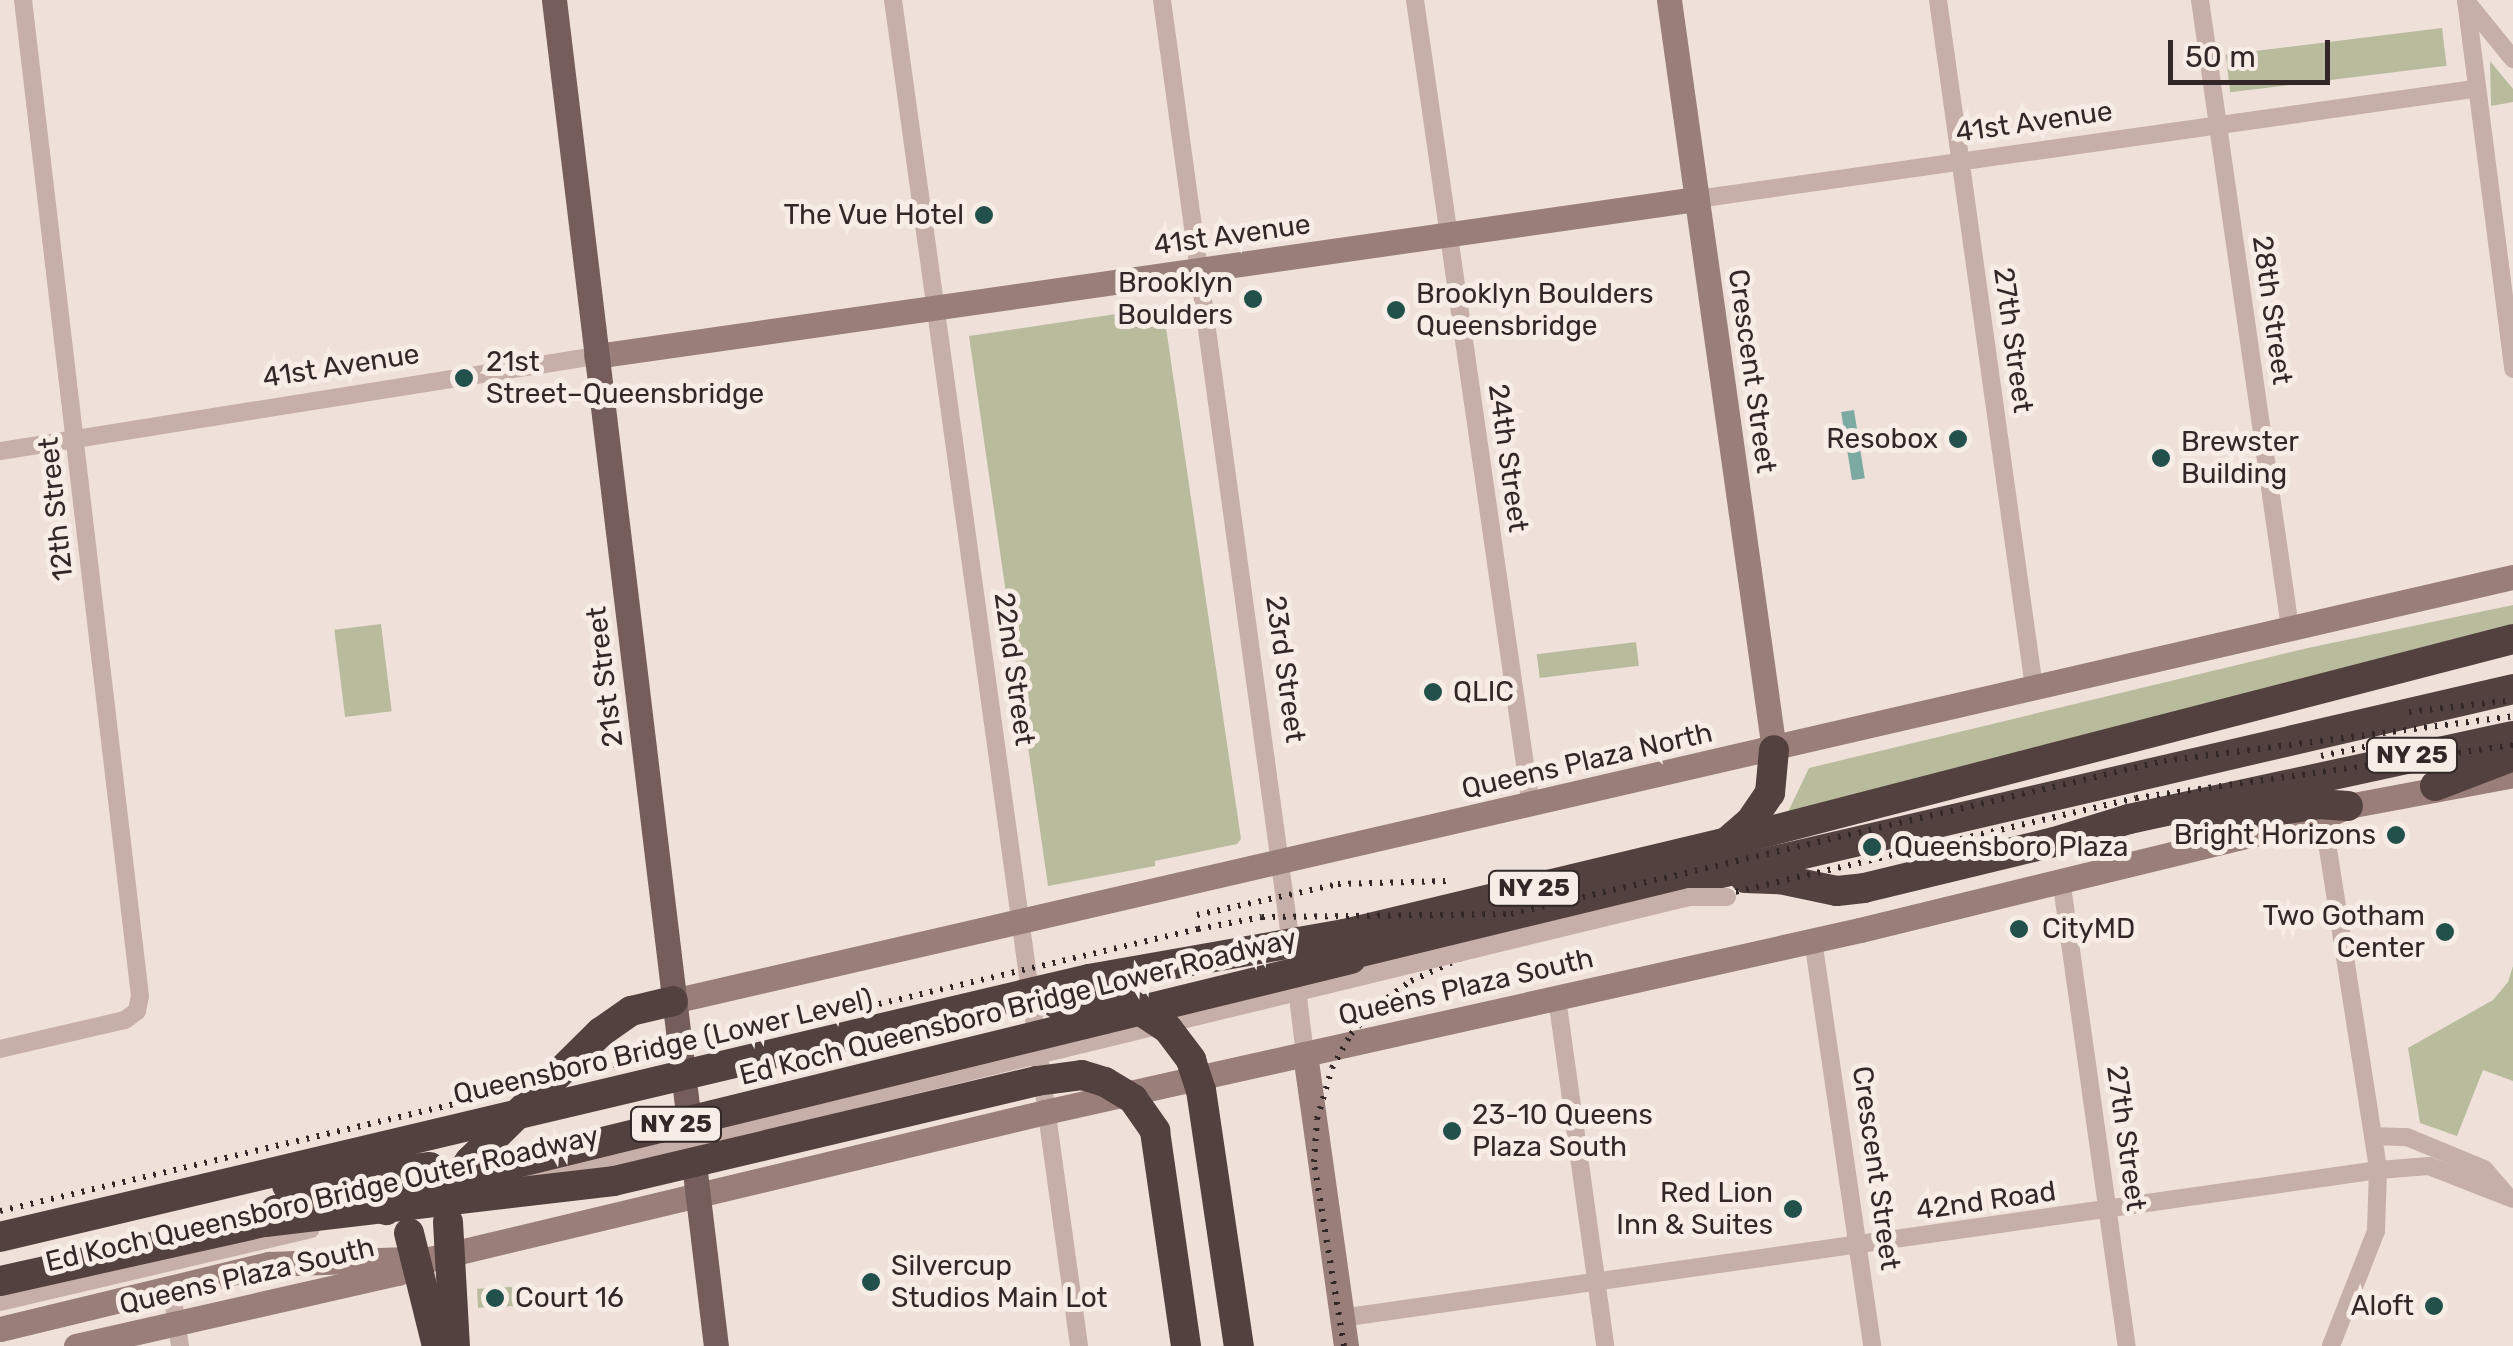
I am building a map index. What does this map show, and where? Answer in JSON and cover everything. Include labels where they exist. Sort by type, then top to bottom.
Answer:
[{"type":"highway","name":"NY 25","points":[[1350,958],[1724,843],[2508,643]]},
{"type":"highway","points":[[2182,768],[2513,689]]},
{"type":"highway","name":"NY 25","points":[[1692,881],[1758,877],[1848,890],[2054,842],[2129,818],[2513,736]]},
{"type":"highway","points":[[1724,843],[1751,822],[1766,802],[1775,780],[1774,750]]},
{"type":"highway","points":[[2435,786],[2513,756]]},
{"type":"highway","name":"NY 25","points":[[1350,958],[2182,768],[2299,780]]},
{"type":"highway","points":[[2054,842],[2319,804],[2335,812]]},
{"type":"highway","name":"Queensboro Bridge (Lower Level)","points":[[0,1237],[1089,979],[1350,958]]},
{"type":"highway","name":"Ed Koch Queensboro Bridge Lower Roadway","points":[[0,1281],[1350,958]]},
{"type":"highway","points":[[0,1251],[364,1162],[1059,1003],[1108,999],[1132,1005],[1156,1020],[1177,1039],[1197,1074],[1238,1346]]},
{"type":"highway","points":[[455,1346],[446,1204],[460,1172],[602,1032],[631,1011],[673,1001]]},
{"type":"highway","points":[[274,1187],[551,1146],[1048,1026],[1113,1021],[1139,1028],[1160,1041],[1187,1084],[1225,1346]]},
{"type":"highway","points":[[0,1281],[266,1222],[614,1181],[1048,1078],[1082,1075],[1105,1082],[1133,1099],[1155,1131],[1186,1346]]},
{"type":"highway","points":[[0,1281],[339,1197],[375,1204],[396,1217],[409,1232],[428,1295],[437,1346]]},
{"type":"main road","name":"21st Street","points":[[554,0],[716,1346]]},
{"type":"main road","name":"Crescent Street","points":[[1669,0],[1774,750]]},
{"type":"main road","name":"41st Avenue","points":[[596,356],[1698,200]]},
{"type":"main road","name":"Queens Plaza North","points":[[673,1001],[2513,577]]},
{"type":"main road","name":"Queens Plaza South","points":[[76,1346],[178,1334],[398,1273],[430,1259],[1046,1112],[1813,940],[2435,786],[2513,775]]},
{"type":"main road","name":"23rd Street","points":[[1305,1054],[1346,1346]]},
{"type":"main road","name":"Queens Plaza South","points":[[0,1329],[288,1260],[430,1259]]},
{"type":"street","name":"12th Street","points":[[0,1049],[125,1020],[137,1011],[140,996],[23,0]]},
{"type":"street","name":"22nd Street","points":[[893,0],[1079,1346]]},
{"type":"street","name":"23rd Street","points":[[1162,0],[1305,1054]]},
{"type":"street","name":"24th Street","points":[[1415,0],[1531,806]]},
{"type":"street","name":"27th Street","points":[[1938,0],[2034,687]]},
{"type":"street","name":"28th Street","points":[[2200,0],[2290,628]]},
{"type":"street","points":[[2466,0],[2513,59]]},
{"type":"street","points":[[2466,0],[2474,89],[2513,369]]},
{"type":"street","name":"41st Avenue","points":[[1698,200],[2474,89]]},
{"type":"street","name":"41st Avenue","points":[[0,451],[596,356]]},
{"type":"street","points":[[2330,1346],[2376,1231],[2378,1170],[2335,812]]},
{"type":"street","name":"27th Street","points":[[2061,879],[2126,1346]]},
{"type":"street","name":"Ed Koch Queensboro Bridge Outer Roadway","points":[[0,1302],[1350,958],[1688,897],[1726,898]]},
{"type":"street","name":"Crescent Street","points":[[1813,940],[1872,1346]]},
{"type":"street","points":[[1557,998],[1605,1346]]},
{"type":"street","points":[[2373,1136],[2407,1137],[2484,1168],[2510,1198]]},
{"type":"street","name":"42nd Road","points":[[1341,1318],[2109,1212],[2378,1170],[2429,1166],[2510,1198]]},
{"type":"street","points":[[430,1259],[446,1346]]},
{"type":"street","points":[[171,1287],[178,1334]]},
{"type":"green space","points":[[2442,28],[2447,66],[2230,92],[2226,55]]},
{"type":"green space","points":[[2490,61],[2513,89],[2513,102],[2491,106]]},
{"type":"green space","points":[[1163,307],[1241,839],[1237,844],[1155,861],[1155,866],[1048,886],[969,336]]},
{"type":"green space","points":[[2513,605],[2513,624],[1788,812],[1809,768],[2308,648]]},
{"type":"green space","points":[[381,624],[392,711],[345,717],[334,630]]},
{"type":"green space","points":[[1636,642],[1639,666],[1540,678],[1537,654]]},
{"type":"green space","points":[[2513,966],[2513,1081],[2483,1070],[2457,1136],[2420,1123],[2408,1048],[2493,1000],[2508,982]]},
{"type":"green space","name":"Court 16","points":[[512,1287],[513,1306],[478,1308],[477,1289]]},
{"type":"water","points":[[1854,410],[1865,478],[1852,480],[1841,412]]},
{"type":"railway","points":[[2409,712],[2513,700]]},
{"type":"railway","points":[[0,1211],[1198,929],[1262,917],[1511,914],[2164,761],[2513,716]]},
{"type":"railway","points":[[2321,756],[2374,745]]},
{"type":"railway","points":[[1344,1346],[1314,1162],[1317,1119],[1332,1068],[1351,1034],[1379,1004],[1411,981],[1470,954],[2136,798],[2513,745]]},
{"type":"railway","points":[[1197,915],[1338,884],[1447,881]]},
{"type":"place","name":"The Vue Hotel","points":[[984,215]]},
{"type":"place","name":"Brooklyn Boulders","points":[[1253,299]]},
{"type":"place","name":"Brooklyn Boulders Queensbridge","points":[[1396,310]]},
{"type":"place","name":"21st Street–Queensbridge","points":[[464,378]]},
{"type":"place","name":"Resobox","points":[[1958,439]]},
{"type":"place","name":"Brewster Building","points":[[2161,458]]},
{"type":"place","name":"QLIC","points":[[1433,692]]},
{"type":"place","name":"Bright Horizons","points":[[2396,835]]},
{"type":"place","name":"Queensboro Plaza","points":[[1872,847]]},
{"type":"place","name":"CityMD","points":[[2019,929]]},
{"type":"place","name":"Two Gotham Center","points":[[2445,932]]},
{"type":"place","name":"23-10 Queens Plaza South","points":[[1452,1131]]},
{"type":"place","name":"Red Lion Inn & Suites","points":[[1793,1209]]},
{"type":"place","name":"Silvercup Studios Main Lot","points":[[871,1282]]},
{"type":"place","name":"Court 16","points":[[495,1298]]},
{"type":"place","name":"Aloft","points":[[2434,1306]]}]
